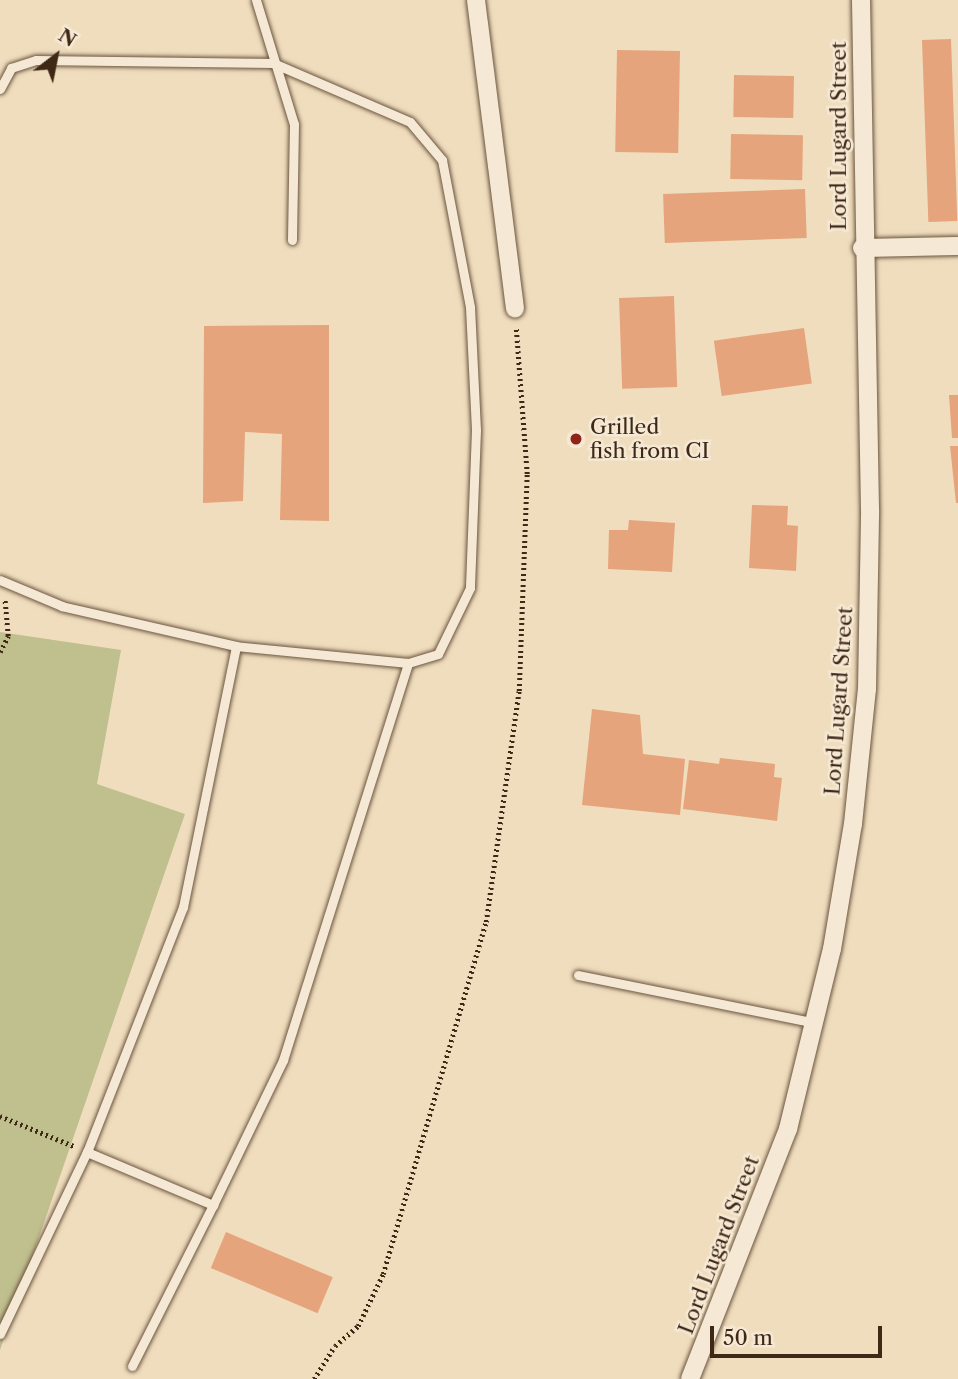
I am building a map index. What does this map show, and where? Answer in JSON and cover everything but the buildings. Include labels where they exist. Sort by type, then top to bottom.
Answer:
[{"type":"street","points":[[476,0],[515,309]]},
{"type":"street","name":"Lord Lugard Street","points":[[690,1379],[779,1155],[815,1023],[853,824],[867,689],[861,0]]},
{"type":"street","points":[[862,248],[958,246]]},
{"type":"lane","points":[[256,0],[273,64],[294,124],[292,240]]},
{"type":"lane","points":[[0,89],[11,68],[36,60],[273,64],[410,122],[442,160],[470,307],[476,430],[470,588],[439,654],[408,663],[236,646],[62,606],[2,582]]},
{"type":"lane","points":[[0,1334],[87,1152],[183,907],[236,646]]},
{"type":"lane","points":[[132,1366],[283,1060],[408,663]]},
{"type":"lane","points":[[578,975],[815,1023]]},
{"type":"lane","points":[[87,1152],[213,1205]]},
{"type":"path","points":[[314,1379],[335,1346],[358,1326],[383,1274],[486,922],[519,691],[527,474],[515,309]]},
{"type":"path","points":[[0,652],[8,636],[2,582]]},
{"type":"path","points":[[0,1116],[87,1152]]},
{"type":"shaded area","points":[[0,632],[121,650],[97,784],[185,814],[0,1350]]},
{"type":"place","name":"Grilled fish from CI","points":[[576,439]]}]
